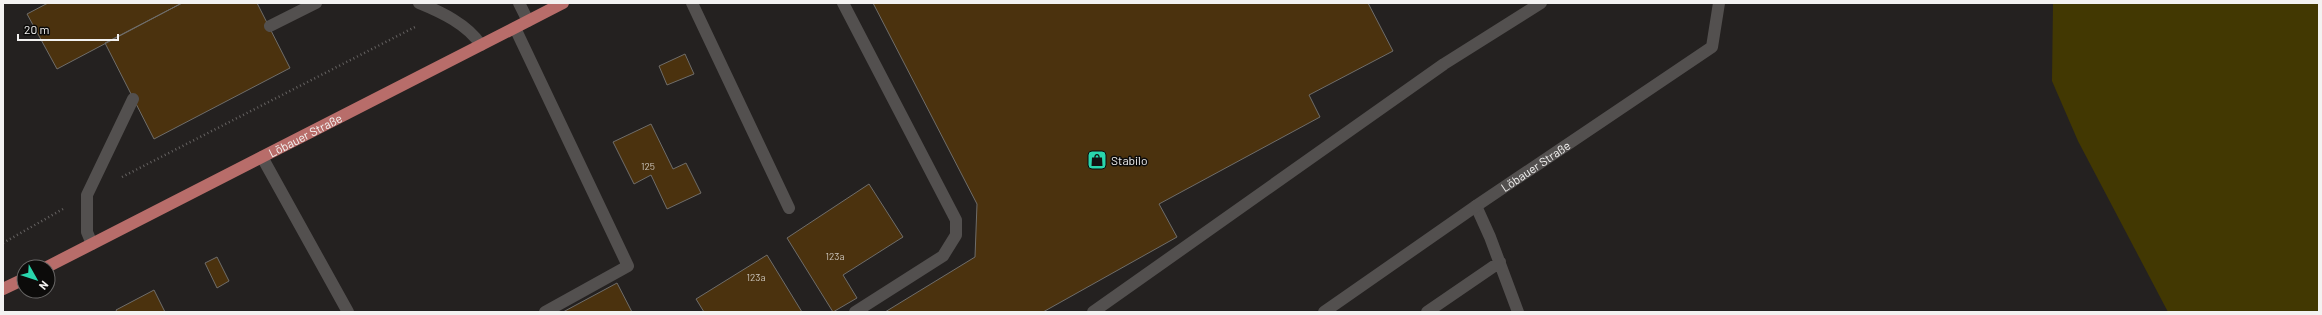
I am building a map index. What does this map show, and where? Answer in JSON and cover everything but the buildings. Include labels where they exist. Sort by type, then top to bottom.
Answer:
[{"type":"main road","name":"Löbauer Straße","points":[[56,262],[563,3]]},
{"type":"main road","points":[[3,289],[16,282]]},
{"type":"street","points":[[270,26],[316,3]]},
{"type":"street","points":[[419,3],[442,13],[475,36],[481,45]]},
{"type":"street","points":[[519,3],[528,21]]},
{"type":"street","points":[[692,3],[789,208]]},
{"type":"street","points":[[843,3],[956,220],[956,235],[943,256],[855,312]]},
{"type":"street","points":[[1093,312],[1444,64],[1540,3]]},
{"type":"street","name":"Löbauer Straße","points":[[1324,312],[1476,206],[1712,47],[1719,3]]},
{"type":"street","points":[[515,28],[628,266],[545,312]]},
{"type":"street","points":[[92,244],[87,232],[88,195],[132,99]]},
{"type":"street","points":[[262,157],[348,312]]},
{"type":"street","points":[[1476,206],[1500,262],[1518,312]]},
{"type":"street","points":[[1427,312],[1500,262]]},
{"type":"path","points":[[3,243],[88,195],[442,13]]},
{"type":"shaded area","points":[[2053,3],[2319,3],[2319,312],[2168,312],[2078,141],[2052,81]]},
{"type":"place","name":"Stabilo","points":[[1097,160]]}]
